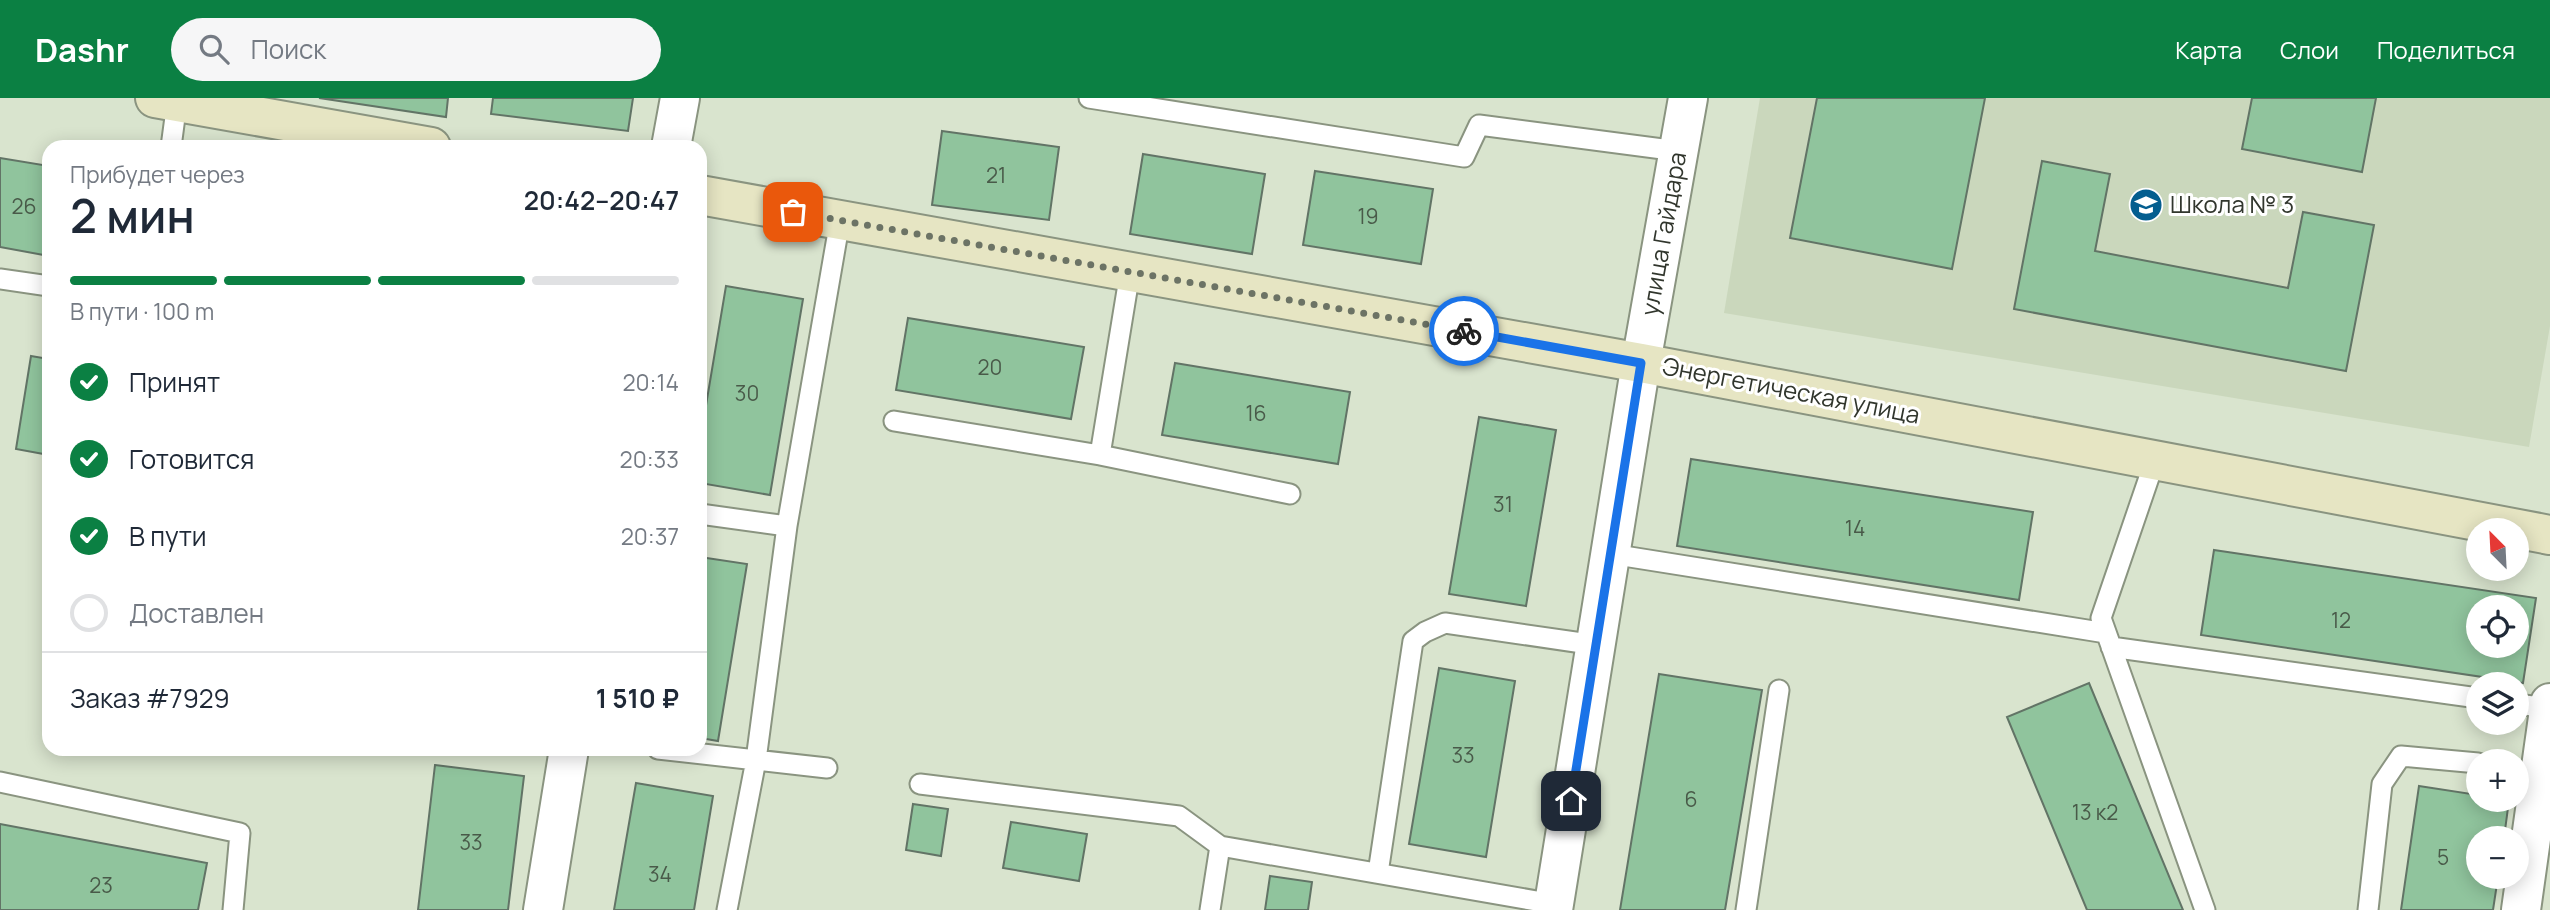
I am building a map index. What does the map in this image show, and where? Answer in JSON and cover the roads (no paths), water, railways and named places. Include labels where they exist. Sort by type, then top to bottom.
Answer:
[{"type":"street","points":[[672,140],[680,98]]},
{"type":"street","name":"улица Гайдара","points":[[1554,907],[1641,363],[1688,98]]},
{"type":"street","points":[[166,100],[289,110],[404,140]]},
{"type":"street","name":"Энергетическая улица","points":[[707,196],[1641,363],[2550,535]]},
{"type":"street","points":[[2521,910],[2540,843],[2529,767],[2550,703]]},
{"type":"street","points":[[543,910],[568,756]]},
{"type":"lane","points":[[1089,98],[1464,157],[1479,125],[1678,150]]},
{"type":"lane","points":[[166,100],[171,140]]},
{"type":"lane","points":[[727,910],[756,760],[787,526],[840,220]]},
{"type":"lane","points":[[1100,456],[1130,272]]},
{"type":"lane","points":[[0,279],[42,285]]},
{"type":"lane","points":[[894,421],[1100,456],[1290,494]]},
{"type":"lane","points":[[2155,460],[2101,618],[2205,910]]},
{"type":"lane","points":[[707,515],[787,526]]},
{"type":"lane","points":[[1611,554],[2109,640],[2466,696]]},
{"type":"lane","points":[[1378,873],[1413,641],[1445,623],[1596,645]]},
{"type":"lane","points":[[1746,910],[1779,690]]},
{"type":"lane","points":[[2529,706],[2549,708]]},
{"type":"lane","points":[[707,754],[827,768]]},
{"type":"lane","points":[[2368,910],[2382,784],[2401,756],[2466,762]]},
{"type":"lane","points":[[0,782],[240,833],[233,910]]},
{"type":"lane","points":[[920,784],[1179,816],[1220,846],[1554,907]]},
{"type":"lane","points":[[1210,910],[1220,846]]},
{"type":"place","name":"Школа № 3","points":[[2146,205]]}]
